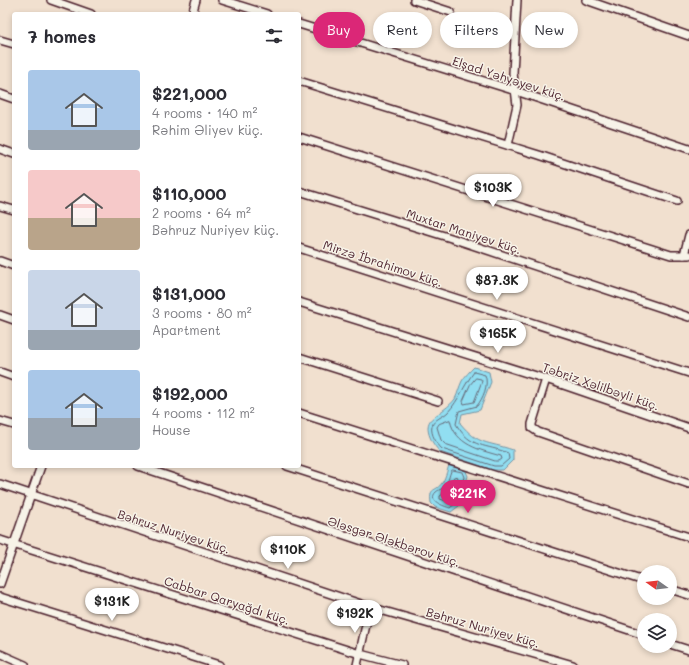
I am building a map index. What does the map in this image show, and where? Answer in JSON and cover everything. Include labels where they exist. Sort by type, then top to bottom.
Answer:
[{"type":"street","points":[[51,0],[86,12]]},
{"type":"street","points":[[193,12],[196,0]]},
{"type":"street","points":[[222,0],[261,12]]},
{"type":"street","points":[[414,0],[451,12]]},
{"type":"street","points":[[508,145],[516,105],[516,91],[513,73],[518,0]]},
{"type":"street","points":[[586,0],[689,36]]},
{"type":"street","name":"Elşad Yəhyəyev küç.","points":[[301,25],[516,91],[689,149]]},
{"type":"street","points":[[0,40],[12,43]]},
{"type":"street","points":[[301,82],[508,145],[677,201]]},
{"type":"street","points":[[0,94],[12,98]]},
{"type":"street","points":[[301,138],[671,255],[686,255],[689,235]]},
{"type":"street","points":[[0,149],[12,153]]},
{"type":"street","name":"Muxtar Maniyev küç.","points":[[301,192],[450,238],[689,317]]},
{"type":"street","points":[[0,206],[12,209]]},
{"type":"street","name":"Mirzə İbrahimov küç.","points":[[301,249],[689,373]]},
{"type":"street","points":[[0,261],[12,265]]},
{"type":"street","name":"Təbriz Xəlilbəyli küç.","points":[[301,303],[546,379],[689,428]]},
{"type":"street","points":[[0,316],[12,319]]},
{"type":"street","points":[[301,358],[438,401]]},
{"type":"street","points":[[0,372],[12,376]]},
{"type":"street","points":[[546,379],[532,428],[538,432],[689,484]]},
{"type":"street","points":[[301,414],[689,537]]},
{"type":"street","points":[[0,421],[12,424]]},
{"type":"street","points":[[0,584],[40,468]]},
{"type":"street","name":"Ələsgər Ələkbərov küç.","points":[[144,468],[637,633]]},
{"type":"street","points":[[293,468],[637,579]]},
{"type":"street","name":"Bəhruz Nuriyev küç.","points":[[0,484],[370,607],[573,665]]},
{"type":"street","name":"Cabbar Qaryağdı küç.","points":[[0,540],[360,654],[402,665]]},
{"type":"street","points":[[677,591],[689,595]]},
{"type":"street","points":[[0,597],[219,665]]},
{"type":"street","points":[[357,665],[370,607]]},
{"type":"street","points":[[677,646],[689,650]]},
{"type":"street","points":[[0,654],[25,665]]},
{"type":"water","points":[[474,367],[489,372],[491,382],[480,410],[462,414],[460,423],[478,439],[513,450],[513,460],[503,470],[493,470],[440,452],[431,440],[429,434],[428,425],[430,420],[448,407],[455,399],[462,381]]},
{"type":"water","points":[[449,465],[465,469],[468,476],[459,506],[451,512],[435,507],[431,503],[431,494],[433,490],[443,481]]}]
